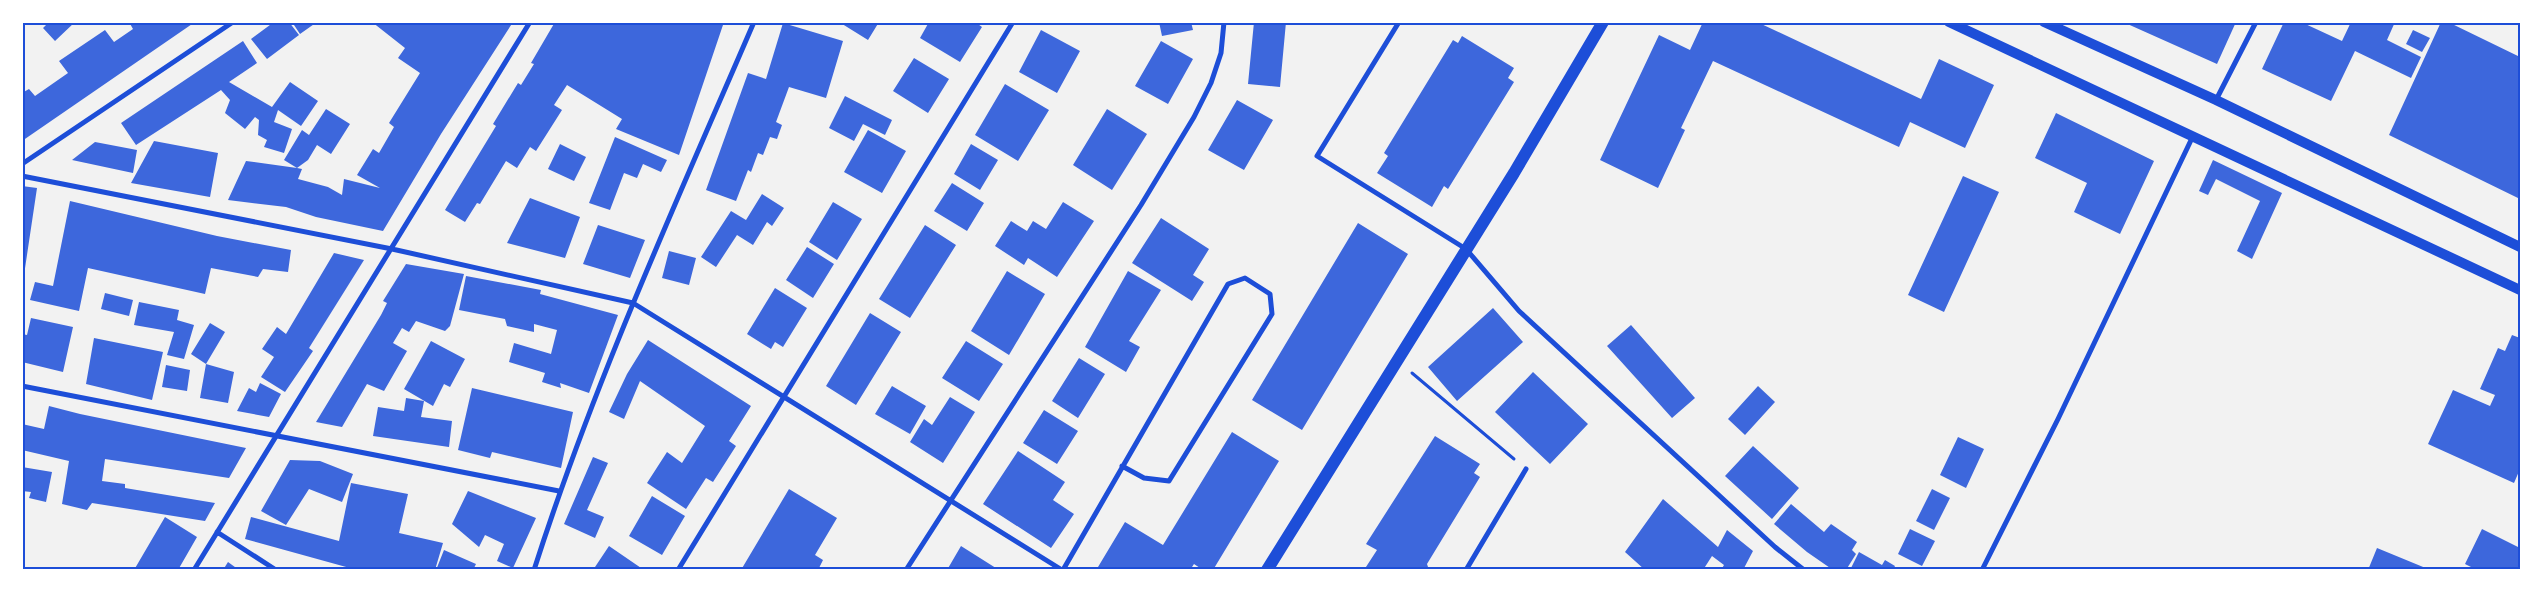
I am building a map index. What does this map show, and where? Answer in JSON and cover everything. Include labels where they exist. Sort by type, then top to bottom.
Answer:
[{"type":"main road","points":[[1267,570],[1466,249],[1603,22]]},
{"type":"main road","points":[[1949,22],[2520,290]]},
{"type":"main road","points":[[2044,22],[2216,100],[2520,247]]},
{"type":"street","points":[[22,164],[233,22]]},
{"type":"street","points":[[194,570],[530,22]]},
{"type":"street","points":[[534,570],[559,491],[633,303],[754,22]]},
{"type":"street","points":[[678,570],[782,396],[1013,22]]},
{"type":"street","points":[[906,570],[1141,205],[1194,117],[1211,83],[1221,53],[1224,22]]},
{"type":"street","points":[[1399,22],[1317,156],[1466,249],[1519,311],[1775,547],[1804,570]]},
{"type":"street","points":[[2216,100],[2256,22]]},
{"type":"street","points":[[1982,570],[2058,419],[2193,136]]},
{"type":"street","points":[[22,176],[392,248],[633,303],[1063,570],[1122,466],[1228,284],[1246,278],[1270,294],[1272,314],[1169,481],[1144,478],[1122,466]]},
{"type":"street","points":[[22,386],[559,491]]},
{"type":"street","points":[[1466,570],[1526,469]]},
{"type":"street","points":[[217,532],[276,570]]},
{"type":"path","points":[[1396,360],[1526,469]]},
{"type":"building","points":[[49,22],[75,22],[55,41],[43,28]]},
{"type":"building","points":[[129,22],[195,22],[22,141],[22,93],[29,89],[35,96],[68,73],[59,61],[105,30],[114,42],[133,29]]},
{"type":"building","points":[[274,22],[289,22],[299,35],[267,59],[251,39]]},
{"type":"building","points":[[292,22],[317,22],[300,34]]},
{"type":"building","points":[[372,22],[513,22],[441,134],[383,231],[316,217],[286,207],[228,200],[246,161],[302,169],[298,179],[328,187],[342,195],[344,179],[380,188],[357,175],[373,149],[379,153],[394,127],[389,123],[420,73],[398,58],[405,48]]},
{"type":"building","points":[[555,22],[724,22],[679,155],[616,129],[622,119],[567,85],[554,105],[562,110],[536,151],[530,147],[517,168],[506,161],[480,204],[477,203],[465,222],[445,210],[496,126],[493,124],[518,83],[521,85],[534,64],[531,63]]},
{"type":"building","points":[[839,22],[879,22],[868,40]]},
{"type":"building","points":[[929,22],[975,22],[982,27],[960,62],[920,38]]},
{"type":"building","points":[[1159,22],[1191,22],[1193,30],[1162,36]]},
{"type":"building","points":[[1254,22],[1286,22],[1280,87],[1248,84]]},
{"type":"building","points":[[1703,22],[1757,22],[1921,99],[1939,59],[1994,85],[1965,148],[1910,122],[1899,147],[1713,61],[1681,128],[1685,130],[1658,188],[1600,160],[1659,35],[1690,50]]},
{"type":"building","points":[[2123,22],[2236,22],[2217,64]]},
{"type":"building","points":[[2284,22],[2301,22],[2342,41],[2351,22],[2395,22],[2387,40],[2421,57],[2411,78],[2355,51],[2331,101],[2262,69]]},
{"type":"building","points":[[2441,22],[2448,22],[2520,57],[2520,199],[2389,135]]},
{"type":"building","points":[[783,23],[843,41],[826,98],[789,87],[776,122],[782,125],[777,139],[770,137],[763,155],[758,153],[751,172],[748,170],[736,201],[706,190],[748,73],[766,79]]},
{"type":"building","points":[[1041,30],[1080,51],[1057,93],[1019,72]]},
{"type":"building","points":[[2413,30],[2430,38],[2422,52],[2406,44]]},
{"type":"building","points":[[1462,36],[1514,68],[1508,78],[1514,82],[1448,189],[1444,186],[1432,207],[1377,173],[1388,156],[1384,153],[1453,40],[1458,43]]},
{"type":"building","points":[[243,41],[257,63],[229,82],[272,107],[290,82],[318,101],[301,126],[278,110],[274,122],[292,129],[284,153],[264,147],[267,140],[258,135],[259,120],[255,117],[245,129],[225,113],[230,100],[221,90],[136,145],[121,123]]},
{"type":"building","points":[[1161,41],[1193,59],[1168,104],[1135,86]]},
{"type":"building","points":[[914,58],[949,79],[928,113],[893,91]]},
{"type":"building","points":[[1005,84],[1049,110],[1018,161],[975,135]]},
{"type":"building","points":[[845,96],[892,120],[885,135],[863,124],[854,141],[829,128]]},
{"type":"building","points":[[1237,100],[1273,120],[1244,170],[1208,150]]},
{"type":"building","points":[[326,109],[350,124],[331,154],[317,145],[308,160],[297,168],[284,160],[302,130],[309,135]]},
{"type":"building","points":[[1107,109],[1147,134],[1112,190],[1073,165]]},
{"type":"building","points":[[2056,113],[2154,161],[2120,234],[2074,212],[2087,183],[2035,158]]},
{"type":"building","points":[[868,130],[906,151],[882,193],[844,172]]},
{"type":"building","points":[[615,137],[667,160],[661,172],[643,164],[637,178],[624,173],[610,210],[589,203]]},
{"type":"building","points":[[154,141],[218,153],[210,197],[131,183]]},
{"type":"building","points":[[95,142],[137,150],[133,173],[72,160]]},
{"type":"building","points":[[560,144],[586,157],[574,181],[548,169]]},
{"type":"building","points":[[971,144],[998,160],[980,190],[954,174]]},
{"type":"building","points":[[2213,160],[2282,193],[2252,259],[2237,251],[2260,201],[2216,179],[2208,195],[2199,191]]},
{"type":"building","points":[[1963,176],[1999,192],[1944,312],[1908,295]]},
{"type":"building","points":[[952,183],[984,203],[967,231],[934,211]]},
{"type":"building","points":[[22,186],[37,188],[24,275],[22,275]]},
{"type":"building","points":[[762,194],[784,208],[772,226],[767,222],[753,245],[737,235],[716,267],[701,257],[731,211],[746,220]]},
{"type":"building","points":[[530,198],[580,217],[565,258],[507,243]]},
{"type":"building","points":[[70,201],[217,236],[291,250],[288,272],[263,269],[258,277],[211,268],[205,294],[88,268],[79,311],[30,300],[35,282],[53,286]]},
{"type":"building","points":[[833,202],[862,219],[837,260],[809,242]]},
{"type":"building","points":[[1063,202],[1094,221],[1057,277],[1028,258],[1024,265],[995,246],[1011,221],[1027,231],[1033,221],[1046,229]]},
{"type":"building","points":[[1161,218],[1209,249],[1193,275],[1204,282],[1192,301],[1132,263]]},
{"type":"building","points":[[1358,223],[1408,254],[1302,430],[1252,400]]},
{"type":"building","points":[[598,225],[645,240],[630,278],[583,264]]},
{"type":"building","points":[[925,225],[956,245],[910,318],[879,299]]},
{"type":"building","points":[[807,247],[834,264],[813,298],[786,280]]},
{"type":"building","points":[[669,251],[696,258],[689,285],[662,278]]},
{"type":"building","points":[[334,253],[364,260],[309,348],[313,351],[285,392],[261,377],[274,357],[262,349],[277,327],[286,334]]},
{"type":"building","points":[[406,264],[464,274],[450,326],[445,331],[416,321],[409,332],[402,328],[393,343],[407,351],[384,391],[367,384],[342,427],[316,422],[381,315],[387,303],[383,301]]},
{"type":"building","points":[[1007,271],[1045,294],[1009,355],[971,331]]},
{"type":"building","points":[[1128,271],[1161,290],[1129,341],[1140,347],[1126,372],[1085,347]]},
{"type":"building","points":[[466,276],[541,290],[540,294],[618,315],[589,393],[560,383],[561,388],[542,382],[545,373],[509,362],[514,343],[551,354],[557,330],[534,324],[534,332],[507,326],[505,319],[459,310]]},
{"type":"building","points":[[775,288],[807,308],[783,347],[775,342],[771,349],[747,334]]},
{"type":"building","points":[[105,293],[133,300],[129,316],[101,309]]},
{"type":"building","points":[[139,302],[179,310],[177,320],[194,325],[184,359],[167,355],[174,332],[134,325]]},
{"type":"building","points":[[1493,308],[1523,342],[1457,401],[1428,367]]},
{"type":"building","points":[[870,313],[901,332],[856,405],[826,386]]},
{"type":"building","points":[[31,318],[73,327],[63,372],[22,362],[22,334],[27,335]]},
{"type":"building","points":[[210,323],[225,332],[206,364],[191,354]]},
{"type":"building","points":[[1631,325],[1695,398],[1672,418],[1607,346]]},
{"type":"building","points":[[2512,335],[2520,338],[2520,469],[2514,483],[2428,444],[2453,390],[2490,406],[2495,395],[2480,389],[2498,348],[2505,351]]},
{"type":"building","points":[[94,338],[163,352],[152,400],[86,384]]},
{"type":"building","points":[[648,340],[751,406],[729,441],[736,446],[713,482],[706,478],[686,509],[647,483],[667,452],[682,463],[705,426],[640,381],[624,419],[609,412],[627,374]]},
{"type":"building","points":[[431,341],[465,359],[450,387],[444,384],[433,406],[404,389]]},
{"type":"building","points":[[966,341],[1003,364],[979,401],[942,378]]},
{"type":"building","points":[[1079,358],[1105,374],[1078,418],[1052,401]]},
{"type":"building","points":[[206,364],[234,372],[228,403],[200,398]]},
{"type":"building","points":[[166,365],[190,370],[187,391],[162,387]]},
{"type":"building","points":[[1533,372],[1588,424],[1550,464],[1495,412]]},
{"type":"building","points":[[260,383],[281,394],[269,417],[237,411],[249,388],[256,392]]},
{"type":"building","points":[[892,386],[926,406],[910,434],[875,414]]},
{"type":"building","points":[[1758,386],[1775,402],[1745,435],[1728,419]]},
{"type":"building","points":[[472,388],[573,412],[561,468],[492,452],[490,458],[458,450]]},
{"type":"building","points":[[950,397],[975,412],[943,463],[910,442],[924,419],[932,425]]},
{"type":"building","points":[[406,398],[424,401],[421,417],[452,421],[449,447],[373,436],[378,407],[404,411]]},
{"type":"building","points":[[49,406],[246,448],[229,478],[105,459],[102,481],[125,484],[125,488],[215,503],[205,521],[92,503],[87,510],[62,504],[69,461],[22,450],[22,424],[44,429]]},
{"type":"building","points":[[1044,410],[1078,431],[1057,464],[1023,443]]},
{"type":"building","points":[[1232,432],[1279,461],[1213,570],[1203,570],[1194,564],[1190,570],[1101,570],[1098,567],[1125,522],[1163,545]]},
{"type":"building","points":[[1435,436],[1480,464],[1474,473],[1480,477],[1427,564],[1429,570],[1364,570],[1377,550],[1366,544]]},
{"type":"building","points":[[1958,437],[1984,449],[1966,488],[1940,475]]},
{"type":"building","points":[[1753,446],[1799,488],[1772,519],[1725,476]]},
{"type":"building","points":[[1018,451],[1065,482],[1053,500],[1074,514],[1051,548],[983,504]]},
{"type":"building","points":[[593,457],[608,463],[587,510],[604,517],[595,538],[564,524]]},
{"type":"building","points":[[290,460],[320,461],[353,474],[342,502],[309,489],[286,525],[261,511]]},
{"type":"building","points":[[22,467],[52,472],[46,502],[29,498],[31,492],[22,491]]},
{"type":"building","points":[[351,483],[408,494],[399,533],[443,543],[435,570],[357,570],[245,539],[251,517],[339,541]]},
{"type":"building","points":[[789,489],[837,518],[815,555],[823,560],[818,570],[741,570]]},
{"type":"building","points":[[1932,489],[1950,498],[1934,530],[1916,521]]},
{"type":"building","points":[[468,491],[536,518],[513,568],[497,561],[504,544],[485,535],[479,547],[452,524]]},
{"type":"building","points":[[652,496],[685,516],[662,555],[629,536]]},
{"type":"building","points":[[1663,499],[1718,547],[1727,530],[1753,551],[1743,570],[1721,570],[1724,565],[1712,556],[1703,570],[1645,570],[1625,552]]},
{"type":"building","points":[[1791,504],[1824,532],[1831,524],[1857,542],[1852,550],[1856,554],[1846,570],[1833,570],[1807,552],[1774,524]]},
{"type":"building","points":[[165,517],[197,537],[178,570],[134,570]]},
{"type":"building","points":[[1910,529],[1935,541],[1922,566],[1898,554]]},
{"type":"building","points":[[2482,529],[2520,548],[2520,563],[2517,570],[2477,570],[2465,564]]},
{"type":"building","points":[[609,546],[644,570],[593,570]]},
{"type":"building","points":[[961,546],[999,570],[947,570]]},
{"type":"building","points":[[2377,548],[2428,569],[2368,570]]},
{"type":"building","points":[[444,550],[476,564],[473,570],[436,570]]},
{"type":"building","points":[[1859,552],[1882,565],[1885,560],[1895,566],[1893,570],[1850,570]]},
{"type":"building","points":[[228,562],[239,570],[223,570]]}]
